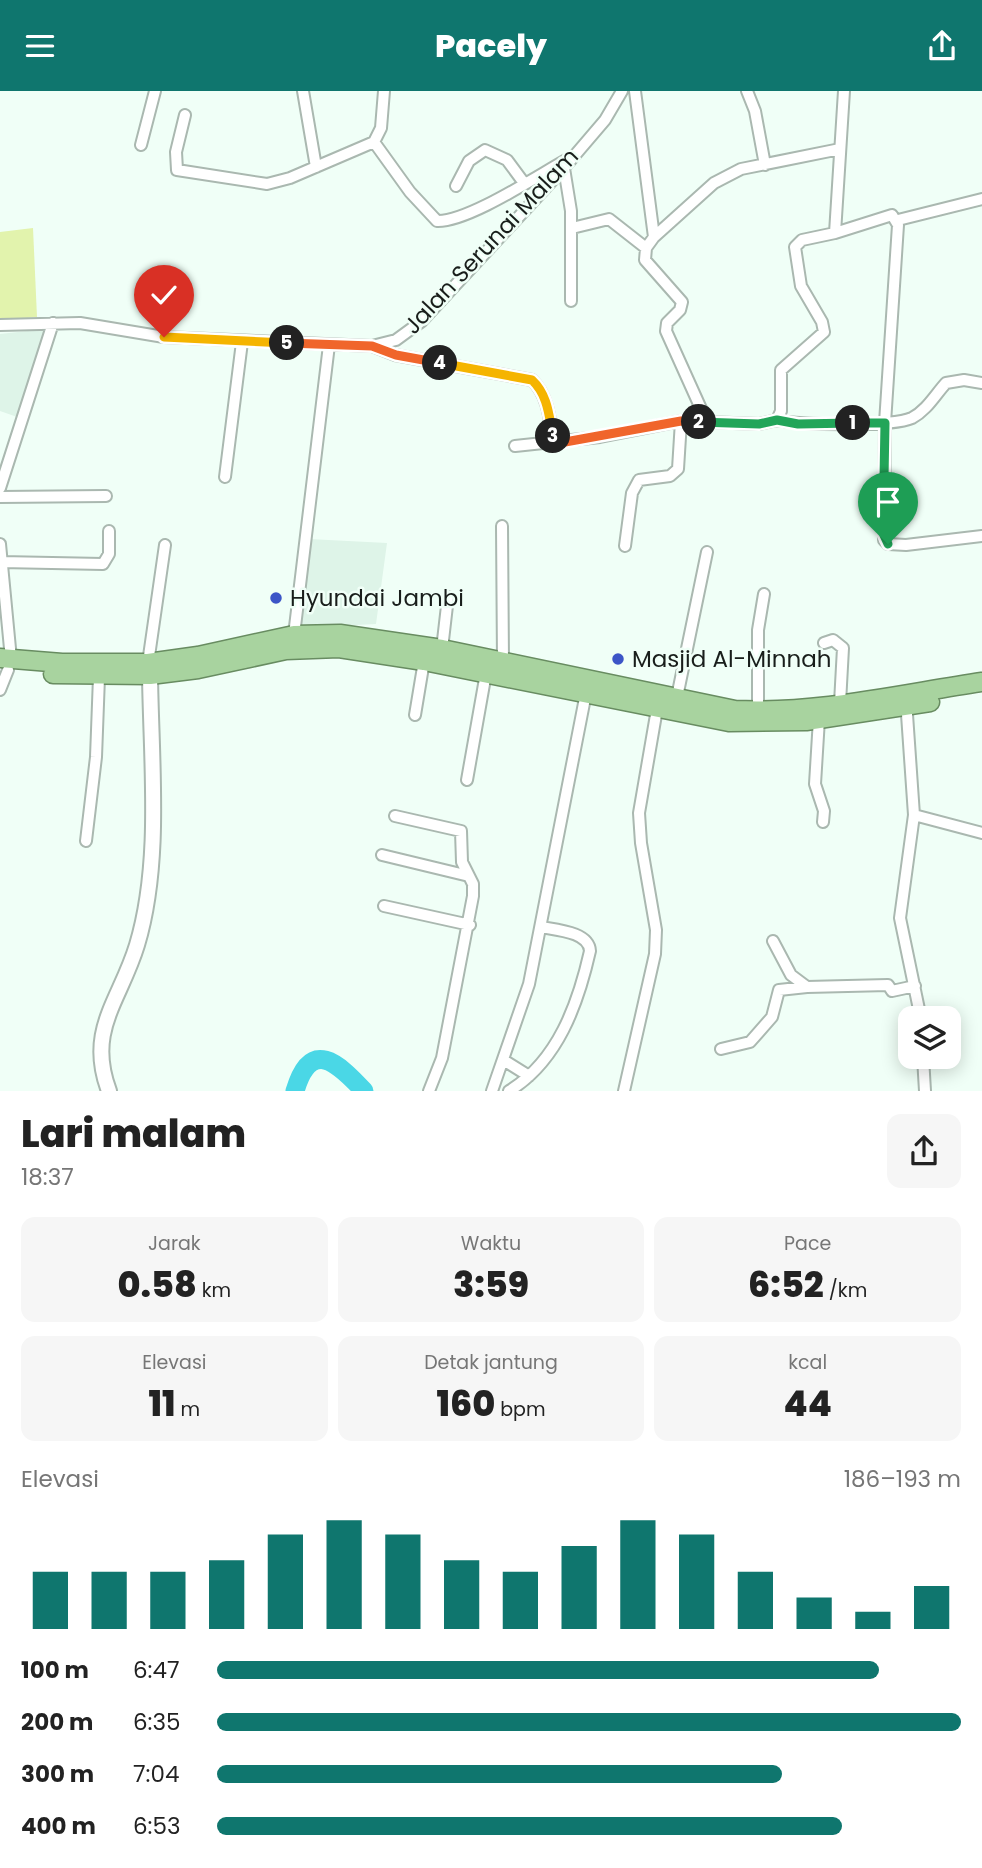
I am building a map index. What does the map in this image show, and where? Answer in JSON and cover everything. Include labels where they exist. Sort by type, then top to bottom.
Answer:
[{"type":"highway","points":[[5,664],[99,677],[149,669],[198,656],[306,639],[442,649],[503,662],[657,709],[729,723],[819,719],[982,682]]},
{"type":"highway","points":[[368,644],[424,661],[486,673],[677,697],[735,710],[758,711],[982,694]]},
{"type":"highway","points":[[5,664],[149,669]]},
{"type":"street","points":[[141,145],[155,91]]},
{"type":"street","points":[[303,91],[316,167]]},
{"type":"street","points":[[185,115],[177,170],[267,184],[374,142],[381,128],[384,91]]},
{"type":"street","name":"Jalan Serunai Malam","points":[[0,325],[80,323],[164,337],[329,345],[372,346],[396,340],[422,321],[564,168],[570,157],[605,120],[622,91]]},
{"type":"street","points":[[635,91],[654,237]]},
{"type":"street","points":[[747,91],[755,111],[765,165]]},
{"type":"street","points":[[835,233],[844,91]]},
{"type":"street","points":[[374,142],[410,192],[437,221],[450,221],[570,157]]},
{"type":"street","points":[[706,422],[666,331],[667,323],[680,310],[682,302],[647,265],[646,248],[654,237],[714,183],[741,169],[841,149]]},
{"type":"street","points":[[456,186],[469,161],[485,150],[507,160],[524,183]]},
{"type":"street","points":[[564,168],[572,228],[570,301]]},
{"type":"street","points":[[777,420],[780,411],[781,369],[824,332],[822,322],[802,286],[795,247],[802,240],[835,233],[888,216],[898,220],[982,199]]},
{"type":"street","points":[[572,228],[609,219],[646,248]]},
{"type":"street","points":[[898,220],[885,423],[884,540],[888,544],[906,545],[982,535]]},
{"type":"street","points":[[0,488],[53,323]]},
{"type":"street","points":[[225,477],[242,341]]},
{"type":"street","points":[[306,639],[329,345]]},
{"type":"street","points":[[372,346],[396,355],[532,380],[547,407],[554,444]]},
{"type":"street","points":[[515,446],[554,444],[681,421],[759,424],[777,420],[798,424],[885,423],[905,420],[921,412],[946,383],[964,380],[982,383]]},
{"type":"street","points":[[625,546],[632,493],[639,480],[670,476],[678,469],[681,421]]},
{"type":"street","points":[[0,497],[106,496]]},
{"type":"street","points":[[502,526],[503,662]]},
{"type":"street","points":[[1,562],[103,564],[109,554],[109,531]]},
{"type":"street","points":[[0,544],[5,664],[0,690]]},
{"type":"street","points":[[109,1091],[102,1072],[100,1039],[137,945],[151,871],[149,669],[165,545]]},
{"type":"street","points":[[677,697],[707,552]]},
{"type":"street","points":[[758,711],[758,630],[764,594]]},
{"type":"street","points":[[442,649],[447,597]]},
{"type":"street","points":[[824,643],[834,641],[843,649],[841,703]]},
{"type":"street","points":[[415,715],[424,661]]},
{"type":"street","points":[[467,780],[486,673]]},
{"type":"street","points":[[86,841],[96,757],[99,677]]},
{"type":"street","points":[[492,1091],[505,1061],[529,984],[588,686]]},
{"type":"street","points":[[906,700],[914,815],[900,918],[919,1006]]},
{"type":"street","points":[[624,1091],[655,954],[656,930],[641,843],[639,813],[657,709]]},
{"type":"street","points":[[819,719],[815,784],[824,811],[823,822]]},
{"type":"street","points":[[914,815],[982,833]]},
{"type":"street","points":[[395,816],[461,831],[462,862],[474,890],[470,925],[442,1058],[429,1091]]},
{"type":"street","points":[[382,855],[469,876]]},
{"type":"street","points":[[384,906],[470,925]]},
{"type":"street","points":[[509,1091],[529,1076],[573,1015],[590,951],[590,945],[583,938],[541,927]]},
{"type":"street","points":[[774,941],[791,975],[807,987]]},
{"type":"street","points":[[721,1049],[750,1042],[772,1017],[779,990],[888,985],[892,991],[915,986]]},
{"type":"street","points":[[505,1061],[529,1076]]},
{"type":"street","points":[[924,1069],[925,1091]]},
{"type":"shaded area","points":[[45,329],[20,418],[0,411],[0,334]]},
{"type":"shaded area","points":[[309,539],[387,543],[376,624],[299,628]]},
{"type":"green space","points":[[33,228],[37,317],[0,321],[0,232]]},
{"type":"waterway","points":[[295,1091],[301,1074],[309,1064],[317,1060],[335,1064],[364,1091]]},
{"type":"place","name":"Hyundai Jambi","points":[[276,598]]},
{"type":"place","name":"Masjid Al-Minnah","points":[[618,659]]},
{"type":"route","points":[[164,337],[372,346],[396,355],[532,380],[547,407],[554,444],[681,421],[759,424],[777,420],[798,424],[885,423],[883,533],[888,544]]}]
